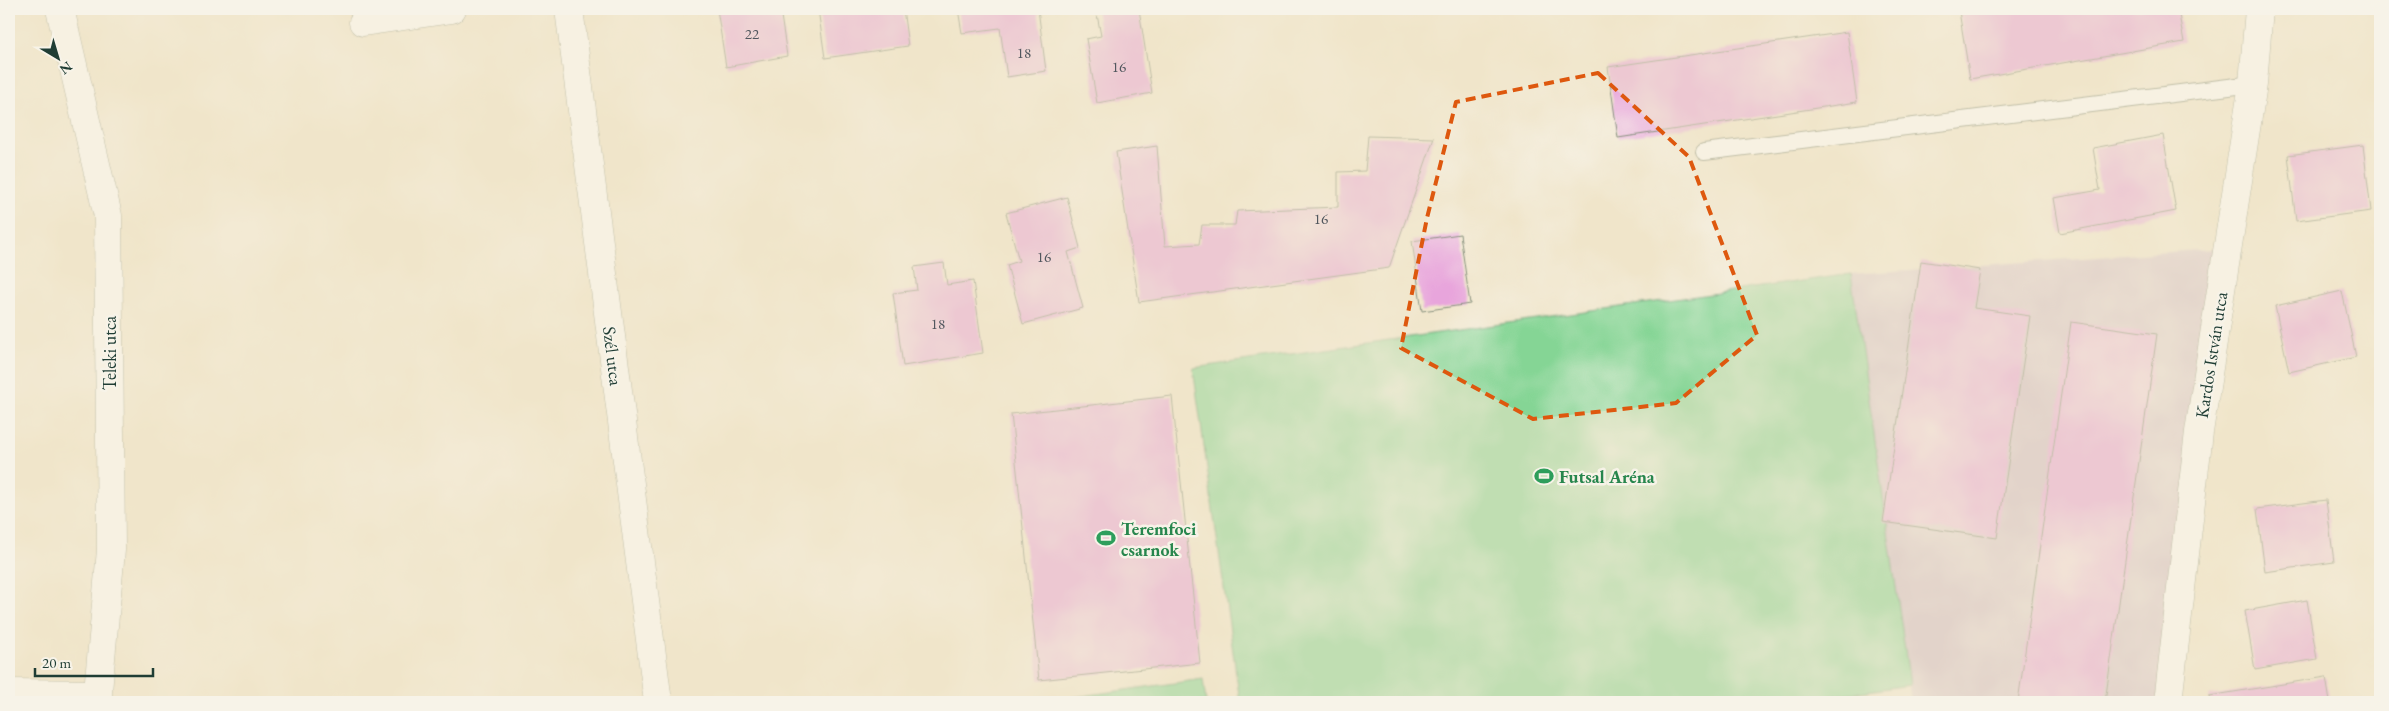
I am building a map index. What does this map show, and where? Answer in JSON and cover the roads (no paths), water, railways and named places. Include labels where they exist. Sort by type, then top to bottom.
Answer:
[{"type":"street","name":"Teleki utca","points":[[60,9],[108,216],[111,550],[97,698]]},
{"type":"street","points":[[364,22],[452,9]]},
{"type":"street","name":"Szél utca","points":[[569,9],[658,702]]},
{"type":"street","name":"Kardos István utca","points":[[2168,702],[2199,432],[2252,84],[2260,9]]},
{"type":"street","points":[[9,693],[97,698]]},
{"type":"lane","points":[[1704,152],[2252,84]]},
{"type":"place","name":"Futsal Aréna","points":[[1544,476]]},
{"type":"place","name":"Teremfoci csarnok","points":[[1106,538]]}]
